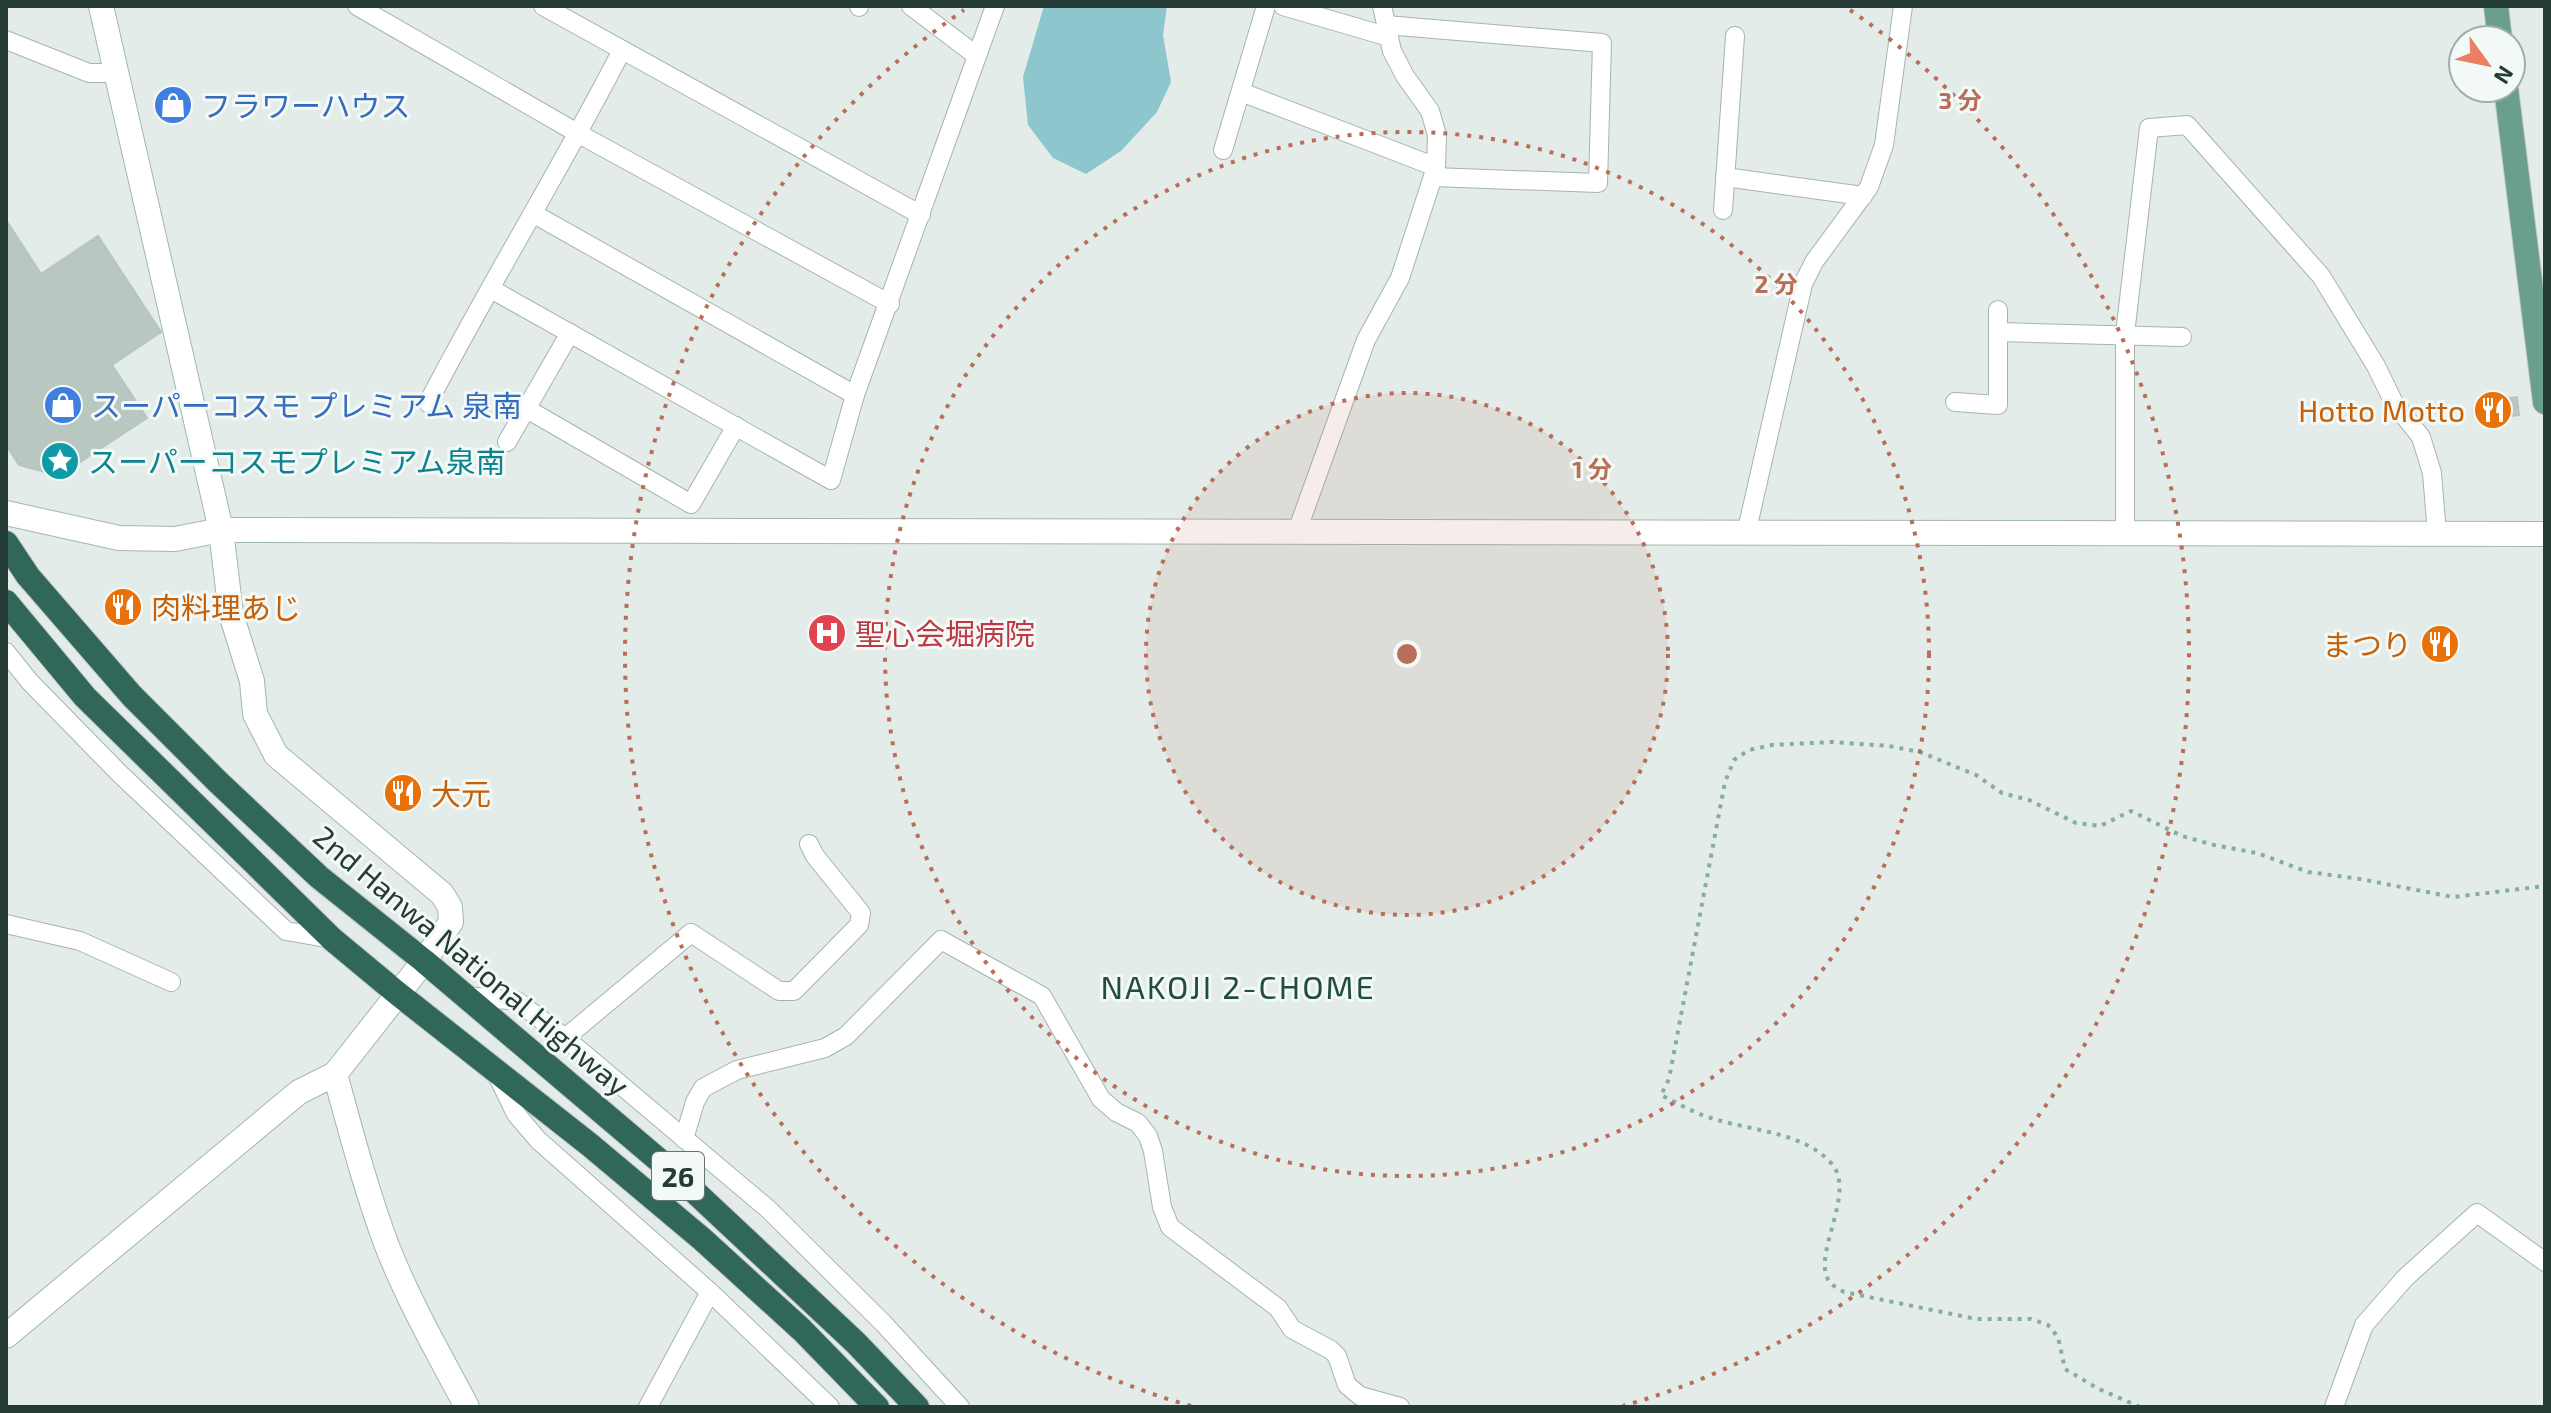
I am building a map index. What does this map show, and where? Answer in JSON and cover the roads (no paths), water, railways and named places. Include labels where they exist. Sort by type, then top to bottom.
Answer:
[{"type":"highway","name":"2nd Hanwa National Highway","points":[[6,543],[28,576],[132,696],[218,782],[319,877],[466,996],[681,1179],[856,1343],[917,1407]]},
{"type":"highway","name":"26","points":[[6,602],[85,697],[332,939],[590,1145],[702,1239],[802,1330],[877,1407]]},
{"type":"main road","points":[[2508,104],[2545,402]]},
{"type":"street","points":[[6,1336],[299,1092],[335,1074],[451,922],[450,907],[442,894],[276,755],[255,714],[252,681],[231,614],[221,530],[101,6]]},
{"type":"street","points":[[357,6],[579,134],[890,304]]},
{"type":"street","points":[[543,6],[921,215]]},
{"type":"street","points":[[911,6],[977,56]]},
{"type":"street","points":[[491,289],[831,480],[855,395],[995,6]]},
{"type":"street","points":[[1223,150],[1266,6]]},
{"type":"street","points":[[1241,92],[1434,172],[1598,183],[1602,43],[1386,22],[1283,6]]},
{"type":"street","points":[[1746,534],[1803,284],[1814,262],[1869,187],[1884,145],[1903,6]]},
{"type":"street","points":[[1296,534],[1366,340],[1400,278],[1434,172],[1437,135],[1430,111],[1392,51],[1386,22]]},
{"type":"street","points":[[1723,210],[1735,36]]},
{"type":"street","points":[[6,40],[89,73],[116,73]]},
{"type":"street","points":[[428,403],[579,134],[622,50]]},
{"type":"street","points":[[2125,533],[2125,334],[2149,128],[2187,125],[2321,276],[2376,366],[2394,403],[2421,437],[2432,473],[2437,534]]},
{"type":"street","points":[[1725,177],[1863,196]]},
{"type":"street","points":[[534,214],[855,395]]},
{"type":"street","points":[[1955,402],[1998,405],[1998,310]]},
{"type":"street","points":[[2000,332],[2182,337]]},
{"type":"street","points":[[507,442],[570,333]]},
{"type":"street","points":[[527,409],[691,504],[736,426]]},
{"type":"street","points":[[6,513],[119,538],[175,539],[221,530],[2545,534]]},
{"type":"street","points":[[6,652],[30,682],[120,774],[286,931],[332,939]]},
{"type":"street","points":[[565,1038],[691,933],[779,991],[794,991],[859,925],[861,913],[815,856],[809,844]]},
{"type":"street","points":[[6,924],[80,941],[171,982]]},
{"type":"street","points":[[684,1139],[695,1102],[703,1088],[737,1070],[825,1048],[846,1036],[941,940],[1042,996],[1101,1099],[1116,1112],[1138,1123],[1148,1136],[1156,1163],[1162,1207],[1170,1227],[1278,1308],[1292,1329],[1331,1350],[1337,1356],[1347,1385],[1360,1396],[1400,1407]]},
{"type":"street","points":[[466,996],[517,1001],[565,1038],[767,1208],[884,1324],[960,1407]]},
{"type":"street","points":[[495,1070],[516,1114],[538,1140],[710,1292],[830,1407]]},
{"type":"street","points":[[335,1074],[387,1246],[405,1289],[467,1407]]},
{"type":"street","points":[[2334,1407],[2364,1325],[2405,1278],[2477,1213],[2545,1262]]},
{"type":"street","points":[[648,1407],[710,1292]]},
{"type":"water","points":[[1044,6],[1167,6],[1163,35],[1171,82],[1157,112],[1121,151],[1086,174],[1053,158],[1028,125],[1023,77]]},
{"type":"place","name":"フラワーハウス","points":[[173,105]]},
{"type":"place","name":"スーパーコスモ プレミアム 泉南","points":[[63,405]]},
{"type":"place","name":"Hotto Motto","points":[[2493,410]]},
{"type":"place","name":"スーパーコスモプレミアム泉南","points":[[60,461]]},
{"type":"place","name":"肉料理あじ","points":[[123,607]]},
{"type":"place","name":"聖心会堀病院","points":[[827,633]]},
{"type":"place","name":"まつり","points":[[2440,644]]},
{"type":"place","name":"大元","points":[[403,793]]},
{"type":"district","name":"NAKOJI 2-CHOME","points":[[1238,986]]}]
